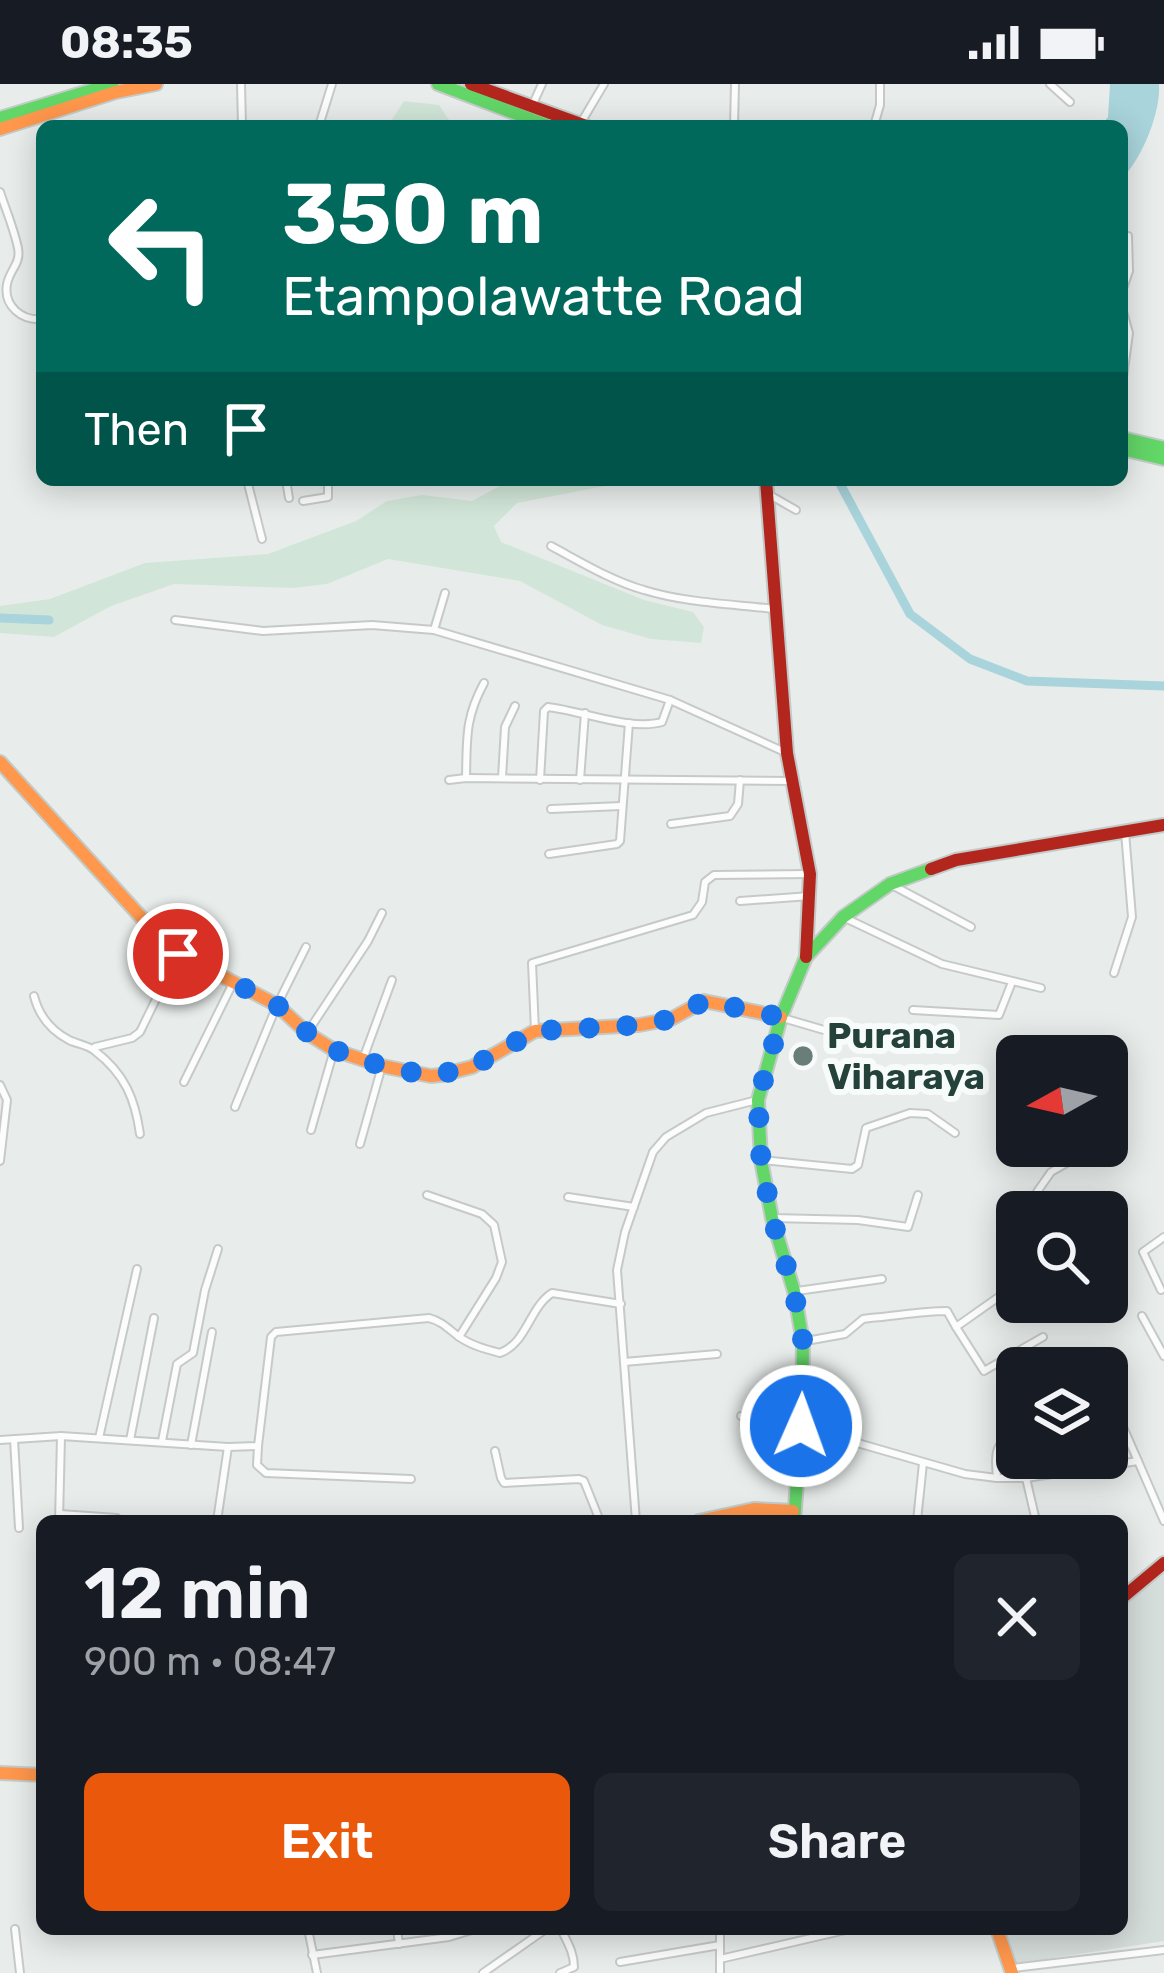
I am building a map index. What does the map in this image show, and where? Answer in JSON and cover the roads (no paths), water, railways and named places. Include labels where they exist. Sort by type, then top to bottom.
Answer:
[{"type":"main road","points":[[0,118],[112,84]]},
{"type":"main road","points":[[0,129],[86,92],[156,84]]},
{"type":"main road","points":[[438,84],[533,120]]},
{"type":"main road","points":[[479,85],[570,120]]},
{"type":"main road","points":[[1128,439],[1164,448]]},
{"type":"main road","points":[[1128,450],[1164,459]]},
{"type":"main road","points":[[767,487],[790,781],[810,874],[806,957],[781,1017],[758,1100],[761,1160],[803,1342],[793,1515]]},
{"type":"main road","points":[[0,762],[178,954],[277,1005],[334,1050],[382,1066],[441,1075],[472,1067],[535,1031],[639,1025],[671,1019],[704,1001],[781,1017]]},
{"type":"main road","points":[[806,957],[843,917],[890,884],[956,860],[1164,825]]},
{"type":"main road","points":[[726,1515],[754,1509],[787,1515]]},
{"type":"main road","points":[[1128,1593],[1164,1563]]},
{"type":"main road","points":[[0,1773],[36,1775]]},
{"type":"main road","points":[[999,1935],[1011,1971]]},
{"type":"street","points":[[242,84],[242,120]]},
{"type":"street","points":[[321,120],[332,84]]},
{"type":"street","points":[[512,99],[518,84]]},
{"type":"street","points":[[532,106],[542,84]]},
{"type":"street","points":[[586,120],[604,84]]},
{"type":"street","points":[[735,84],[735,120]]},
{"type":"street","points":[[876,120],[880,84]]},
{"type":"street","points":[[1050,84],[1070,102]]},
{"type":"street","points":[[0,192],[19,251],[7,284],[9,300],[17,314],[36,319]]},
{"type":"street","points":[[1128,236],[1128,274]]},
{"type":"street","points":[[249,486],[262,538]]},
{"type":"street","points":[[287,486],[289,499]]},
{"type":"street","points":[[303,501],[328,497],[328,486]]},
{"type":"street","points":[[767,487],[796,509]]},
{"type":"street","points":[[551,546],[644,590],[775,609]]},
{"type":"street","points":[[434,630],[446,593]]},
{"type":"street","points":[[175,620],[263,632],[372,626],[434,630],[670,700],[787,753]]},
{"type":"street","points":[[466,778],[470,713],[484,682]]},
{"type":"street","points":[[539,780],[546,708],[656,725],[662,722],[670,700]]},
{"type":"street","points":[[502,779],[505,727],[515,706]]},
{"type":"street","points":[[580,780],[585,713]]},
{"type":"street","points":[[549,854],[617,844],[629,723]]},
{"type":"street","points":[[449,780],[790,781]]},
{"type":"street","points":[[671,824],[730,816],[738,804],[740,780]]},
{"type":"street","points":[[550,809],[621,806]]},
{"type":"street","points":[[1114,973],[1132,917],[1125,832]]},
{"type":"street","points":[[535,1031],[532,963],[693,915],[702,902],[705,882],[714,875],[810,874]]},
{"type":"street","points":[[890,884],[970,927]]},
{"type":"street","points":[[740,901],[810,896]]},
{"type":"street","points":[[308,1033],[382,914]]},
{"type":"street","points":[[843,917],[942,964],[1041,988]]},
{"type":"street","points":[[235,1107],[306,947]]},
{"type":"street","points":[[93,1048],[140,1032],[178,954]]},
{"type":"street","points":[[363,1059],[392,980]]},
{"type":"street","points":[[913,1010],[999,1016],[1013,981]]},
{"type":"street","points":[[184,1082],[234,982]]},
{"type":"street","points":[[34,996],[41,1018],[66,1039],[93,1048],[135,1100],[140,1134]]},
{"type":"street","points":[[781,1017],[848,1037],[878,1039]]},
{"type":"street","points":[[311,1130],[334,1050]]},
{"type":"street","points":[[360,1144],[382,1066]]},
{"type":"street","points":[[0,1085],[7,1100],[0,1161]]},
{"type":"street","points":[[636,1515],[617,1270],[625,1232],[653,1152],[666,1137],[706,1113],[758,1100]]},
{"type":"street","points":[[761,1160],[852,1169],[858,1165],[866,1128],[910,1113],[928,1114],[955,1133]]},
{"type":"street","points":[[1037,1191],[1060,1167]]},
{"type":"street","points":[[427,1195],[490,1219],[494,1225],[502,1262],[459,1337]]},
{"type":"street","points":[[772,1218],[858,1220],[908,1227],[918,1195]]},
{"type":"street","points":[[568,1197],[634,1207]]},
{"type":"street","points":[[1161,1290],[1143,1252],[1164,1237]]},
{"type":"street","points":[[162,1443],[177,1364],[193,1353],[218,1249]]},
{"type":"street","points":[[99,1438],[137,1269]]},
{"type":"street","points":[[794,1292],[882,1279]]},
{"type":"street","points":[[411,1480],[266,1473],[257,1465],[271,1337],[276,1332],[429,1318],[479,1347],[500,1353],[515,1346],[541,1302],[552,1293],[621,1304]]},
{"type":"street","points":[[956,1327],[996,1299]]},
{"type":"street","points":[[803,1342],[845,1334],[870,1318],[942,1309],[984,1371],[1043,1337]]},
{"type":"street","points":[[1142,1316],[1164,1356]]},
{"type":"street","points":[[130,1440],[154,1318]]},
{"type":"street","points":[[190,1444],[212,1332]]},
{"type":"street","points":[[624,1361],[718,1354]]},
{"type":"street","points":[[741,1416],[801,1421],[923,1463],[996,1478]]},
{"type":"street","points":[[0,1440],[61,1436],[257,1446]]},
{"type":"street","points":[[59,1515],[61,1436]]},
{"type":"street","points":[[14,1439],[19,1528]]},
{"type":"street","points":[[1128,1439],[1164,1521]]},
{"type":"street","points":[[218,1515],[228,1447]]},
{"type":"street","points":[[495,1451],[504,1483],[579,1479],[598,1515]]},
{"type":"street","points":[[1128,1463],[1138,1461]]},
{"type":"street","points":[[918,1515],[923,1463]]},
{"type":"street","points":[[1026,1479],[1035,1515]]},
{"type":"street","points":[[15,1929],[20,1973]]},
{"type":"street","points":[[309,1935],[317,1973]]},
{"type":"street","points":[[398,1935],[399,1944]]},
{"type":"street","points":[[313,1955],[456,1935]]},
{"type":"street","points":[[483,1973],[537,1935]]},
{"type":"street","points":[[560,1973],[577,1970],[564,1935]]},
{"type":"street","points":[[720,1935],[721,1973]]},
{"type":"street","points":[[720,1960],[825,1935]]},
{"type":"street","points":[[620,1962],[720,1945]]},
{"type":"street","points":[[1011,1971],[1164,1950]]},
{"type":"water","points":[[1110,84],[1159,84],[1149,134],[1128,170],[1128,120],[1106,120]]},
{"type":"waterway","points":[[841,486],[910,614],[970,659],[1027,681],[1164,686]]},
{"type":"waterway","points":[[0,618],[47,620]]},
{"type":"place","name":"Purana Viharaya","points":[[803,1056]]}]
